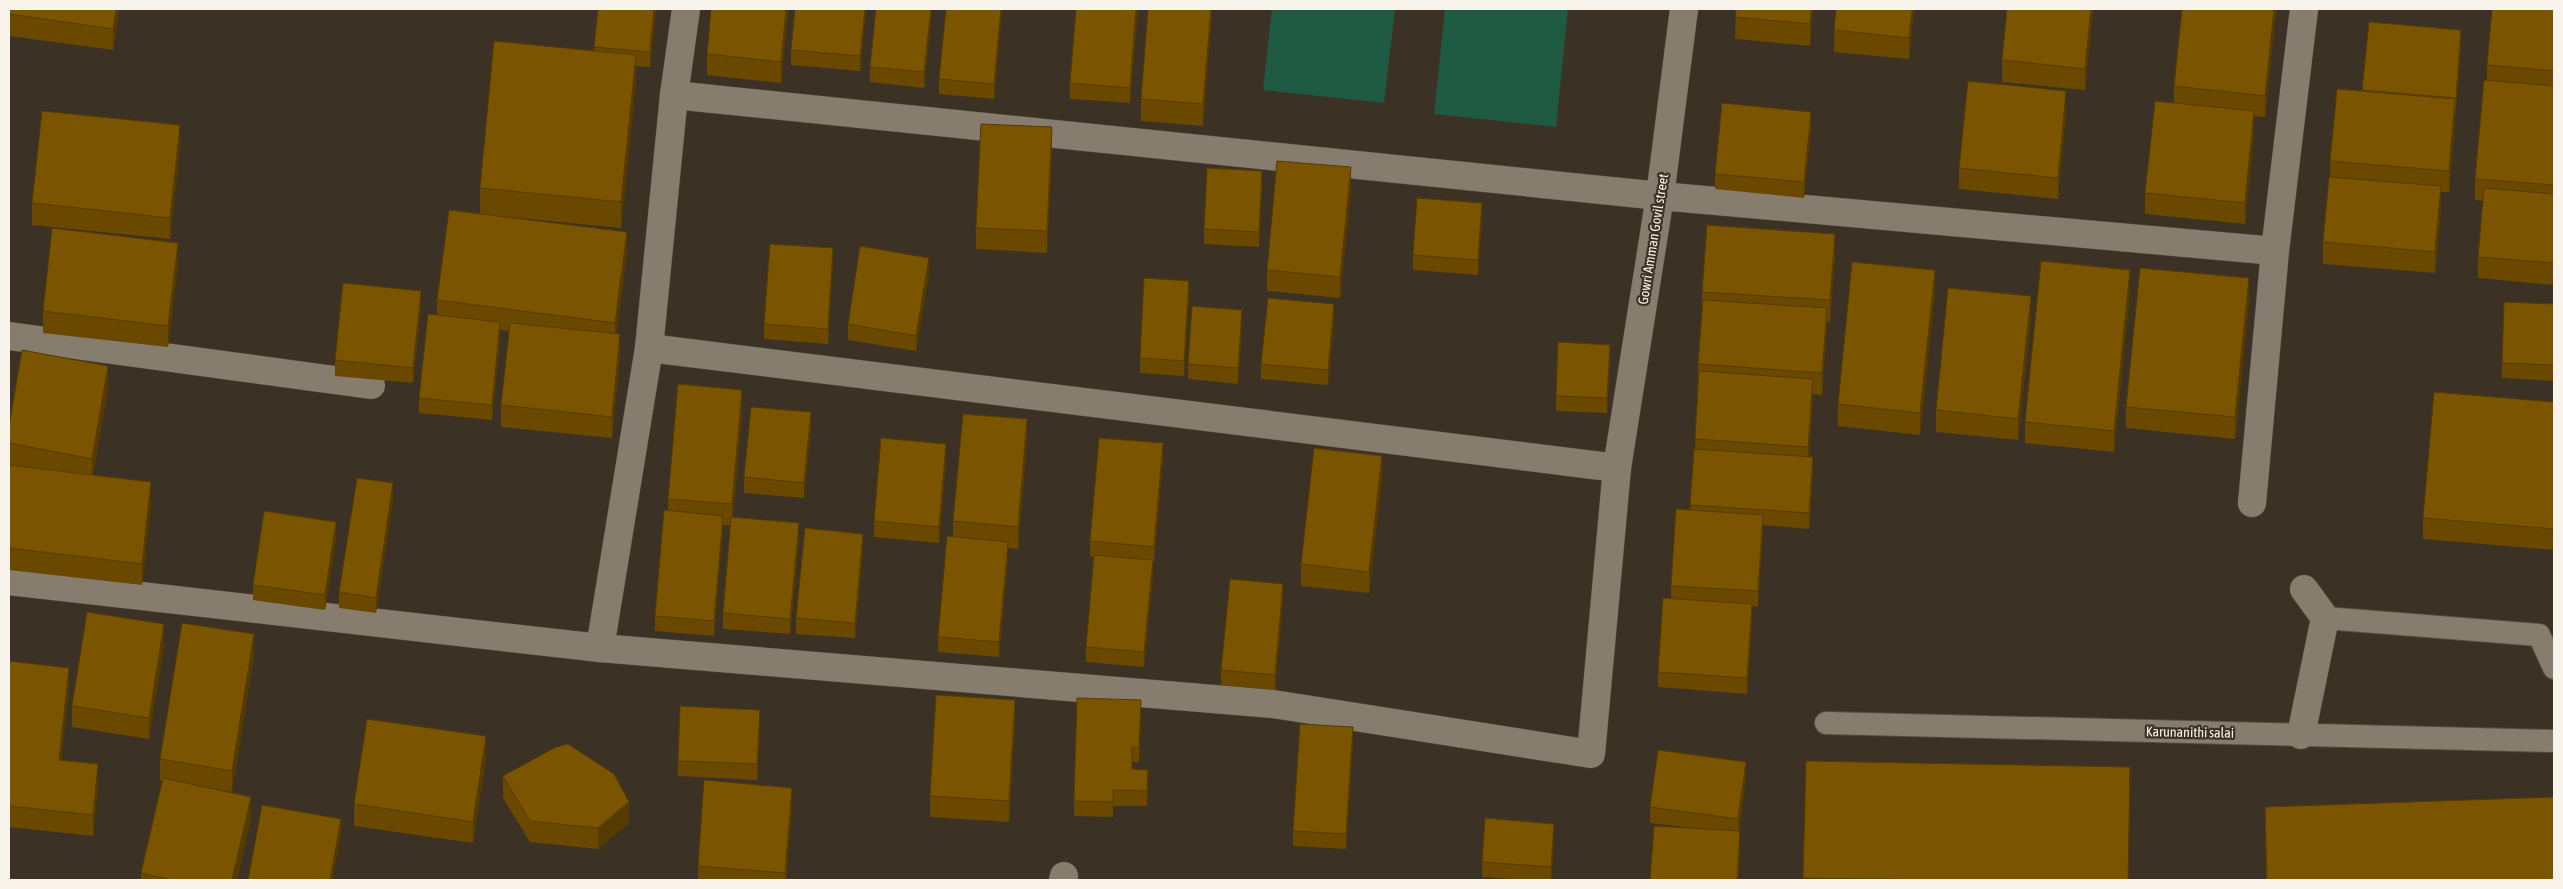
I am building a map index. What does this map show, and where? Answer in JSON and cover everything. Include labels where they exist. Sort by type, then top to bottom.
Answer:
[{"type":"street","points":[[9,581],[600,648],[649,348],[674,95],[686,9]]},
{"type":"street","name":"Gowri Amman Govil street","points":[[600,648],[1273,704],[1591,754],[1616,468],[1660,196],[1684,9]]},
{"type":"street","points":[[2252,503],[2275,250],[2304,9]]},
{"type":"street","points":[[674,95],[1660,196],[2275,250]]},
{"type":"street","points":[[9,336],[371,385]]},
{"type":"street","points":[[649,348],[1616,468]]},
{"type":"street","points":[[2301,735],[2325,618],[2304,589]]},
{"type":"lane","points":[[2325,618],[2539,635],[2554,668]]},
{"type":"lane","name":"Karunanithi salai","points":[[1826,723],[2554,741]]},
{"type":"green space","points":[[1272,9],[1395,9],[1384,103],[1263,90]]},
{"type":"green space","points":[[1445,9],[1568,9],[1556,127],[1434,114]]},
{"type":"building","points":[[9,9],[116,9],[113,29],[9,14]]},
{"type":"building","points":[[598,9],[654,9],[650,52],[594,47]]},
{"type":"building","points":[[711,9],[786,9],[781,62],[707,54]]},
{"type":"building","points":[[795,9],[865,9],[860,56],[791,50]]},
{"type":"building","points":[[876,9],[931,9],[924,72],[870,67]]},
{"type":"building","points":[[946,9],[1001,9],[994,84],[939,79]]},
{"type":"building","points":[[1076,9],[1136,9],[1130,88],[1070,83]]},
{"type":"building","points":[[1148,9],[1211,9],[1203,104],[1141,99]]},
{"type":"building","points":[[1736,9],[1811,9],[1810,24],[1735,17]]},
{"type":"building","points":[[1836,9],[1912,9],[1909,38],[1834,30]]},
{"type":"building","points":[[2007,9],[2091,9],[2085,69],[2002,60]]},
{"type":"building","points":[[2182,9],[2274,9],[2265,96],[2174,86]]},
{"type":"building","points":[[2492,9],[2554,9],[2554,71],[2487,65]]},
{"type":"building","points":[[2369,22],[2461,30],[2456,98],[2362,90]]},
{"type":"building","points":[[494,41],[636,55],[621,202],[480,188]]},
{"type":"building","points":[[2484,80],[2554,86],[2554,185],[2475,179]]},
{"type":"building","points":[[1968,81],[2066,91],[2058,178],[1959,168]]},
{"type":"building","points":[[2337,89],[2455,99],[2449,171],[2330,161]]},
{"type":"building","points":[[2155,101],[2254,111],[2245,203],[2145,193]]},
{"type":"building","points":[[1722,103],[1811,112],[1804,182],[1715,174]]},
{"type":"building","points":[[42,111],[180,125],[170,218],[32,203]]},
{"type":"building","points":[[981,124],[1052,127],[1047,231],[976,228]]},
{"type":"building","points":[[1277,161],[1351,167],[1340,277],[1267,270]]},
{"type":"building","points":[[1207,168],[1262,171],[1259,232],[1204,229]]},
{"type":"building","points":[[2329,177],[2441,186],[2435,252],[2323,242]]},
{"type":"building","points":[[2484,188],[2554,194],[2554,263],[2478,257]]},
{"type":"building","points":[[1417,198],[1482,203],[1478,260],[1413,255]]},
{"type":"building","points":[[449,210],[627,232],[615,323],[437,300]]},
{"type":"building","points":[[1707,225],[1835,234],[1830,300],[1702,292]]},
{"type":"building","points":[[52,228],[178,243],[168,326],[43,311]]},
{"type":"building","points":[[770,244],[833,248],[828,329],[764,324]]},
{"type":"building","points":[[860,246],[929,258],[916,336],[848,324]]},
{"type":"building","points":[[2041,261],[2130,270],[2114,431],[2025,422]]},
{"type":"building","points":[[1852,262],[1935,270],[1920,413],[1838,404]]},
{"type":"building","points":[[2140,268],[2249,278],[2235,417],[2126,407]]},
{"type":"building","points":[[1144,278],[1189,281],[1184,361],[1140,358]]},
{"type":"building","points":[[343,283],[421,291],[413,368],[335,360]]},
{"type":"building","points":[[1948,288],[2031,296],[2018,419],[1936,410]]},
{"type":"building","points":[[1268,298],[1334,304],[1328,370],[1261,364]]},
{"type":"building","points":[[1703,300],[1827,308],[1822,373],[1698,364]]},
{"type":"building","points":[[2504,302],[2554,304],[2554,365],[2502,363]]},
{"type":"building","points":[[1192,306],[1242,310],[1238,368],[1188,364]]},
{"type":"building","points":[[428,314],[500,322],[492,405],[419,398]]},
{"type":"building","points":[[510,323],[620,334],[612,417],[501,405]]},
{"type":"building","points":[[1558,342],[1610,345],[1607,398],[1556,396]]},
{"type":"building","points":[[22,350],[108,366],[92,459],[9,443],[9,426]]},
{"type":"building","points":[[1699,371],[1813,379],[1808,447],[1695,439]]},
{"type":"building","points":[[678,384],[742,390],[732,504],[668,499]]},
{"type":"building","points":[[2434,392],[2554,402],[2554,529],[2423,518]]},
{"type":"building","points":[[751,407],[811,412],[804,483],[744,477]]},
{"type":"building","points":[[963,414],[1027,419],[1018,527],[953,521]]},
{"type":"building","points":[[881,438],[946,444],[939,527],[874,521]]},
{"type":"building","points":[[1099,438],[1163,443],[1154,547],[1090,541]]},
{"type":"building","points":[[1314,448],[1382,456],[1369,572],[1301,564]]},
{"type":"building","points":[[1694,449],[1813,457],[1809,513],[1690,505]]},
{"type":"building","points":[[9,465],[151,482],[142,564],[9,548]]},
{"type":"building","points":[[357,478],[393,483],[376,598],[339,592]]},
{"type":"building","points":[[1676,509],[1763,515],[1758,591],[1671,586]]},
{"type":"building","points":[[664,510],[723,516],[714,621],[655,616]]},
{"type":"building","points":[[264,511],[336,522],[325,595],[253,585]]},
{"type":"building","points":[[731,517],[799,523],[790,619],[723,613]]},
{"type":"building","points":[[805,528],[863,534],[855,623],[796,618]]},
{"type":"building","points":[[947,536],[1008,542],[999,642],[938,637]]},
{"type":"building","points":[[1094,555],[1153,560],[1144,652],[1086,647]]},
{"type":"building","points":[[1230,579],[1283,584],[1275,675],[1221,670]]},
{"type":"building","points":[[1663,598],[1752,604],[1747,678],[1658,672]]},
{"type":"building","points":[[87,612],[164,624],[149,718],[72,706]]},
{"type":"building","points":[[182,623],[254,634],[232,771],[160,759]]},
{"type":"building","points":[[9,661],[69,668],[59,760],[98,764],[93,815],[9,806]]},
{"type":"building","points":[[936,695],[1015,700],[1009,801],[930,796]]},
{"type":"building","points":[[1077,698],[1141,700],[1139,747],[1132,747],[1132,769],[1148,770],[1147,791],[1113,790],[1113,802],[1074,801]]},
{"type":"building","points":[[680,706],[760,710],[757,764],[678,761]]},
{"type":"building","points":[[367,719],[486,736],[473,822],[354,804]]},
{"type":"building","points":[[1300,724],[1353,727],[1346,834],[1293,831]]},
{"type":"building","points":[[568,744],[614,774],[629,802],[598,828],[530,821],[503,776],[556,747]]},
{"type":"building","points":[[1658,750],[1746,762],[1738,819],[1650,807]]},
{"type":"building","points":[[1806,761],[2130,767],[2128,880],[1803,878]]},
{"type":"building","points":[[163,778],[251,797],[232,880],[172,880],[141,873]]},
{"type":"building","points":[[704,780],[792,788],[785,873],[698,866]]},
{"type":"building","points":[[2554,797],[2554,880],[2267,880],[2265,807]]},
{"type":"building","points":[[262,805],[341,819],[330,880],[248,880]]},
{"type":"building","points":[[1485,818],[1554,824],[1551,867],[1482,862]]},
{"type":"building","points":[[1654,826],[1740,831],[1737,880],[1650,880]]}]
